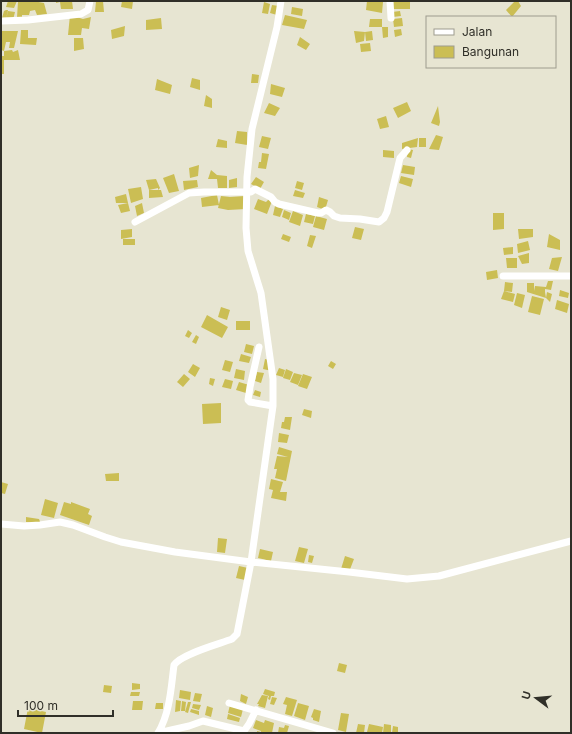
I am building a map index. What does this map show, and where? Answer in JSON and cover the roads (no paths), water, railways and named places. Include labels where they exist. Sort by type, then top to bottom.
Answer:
[{"type":"street","points":[[1,21],[28,20],[81,14],[88,10],[90,1]]},
{"type":"street","points":[[158,733],[162,726],[170,699],[174,665],[176,661],[185,656],[232,639],[237,634],[251,562],[274,406],[273,379],[262,293],[248,252],[246,228],[248,176],[252,128],[281,1]]},
{"type":"street","points":[[390,1],[391,18]]},
{"type":"street","points":[[135,222],[189,193],[251,192],[257,190],[271,197],[276,203],[304,211],[321,213],[326,210],[334,216],[340,218],[360,218],[378,222],[384,218],[387,212],[400,158],[407,150]]},
{"type":"street","points":[[503,276],[571,276]]},
{"type":"street","points":[[259,347],[248,400],[250,402],[274,406]]},
{"type":"street","points":[[1,524],[24,526],[60,522],[121,542],[175,552],[407,579],[439,576],[571,541]]},
{"type":"street","points":[[229,703],[256,710],[305,730],[333,733]]},
{"type":"street","points":[[158,733],[189,726],[203,721],[244,731],[256,710]]}]
